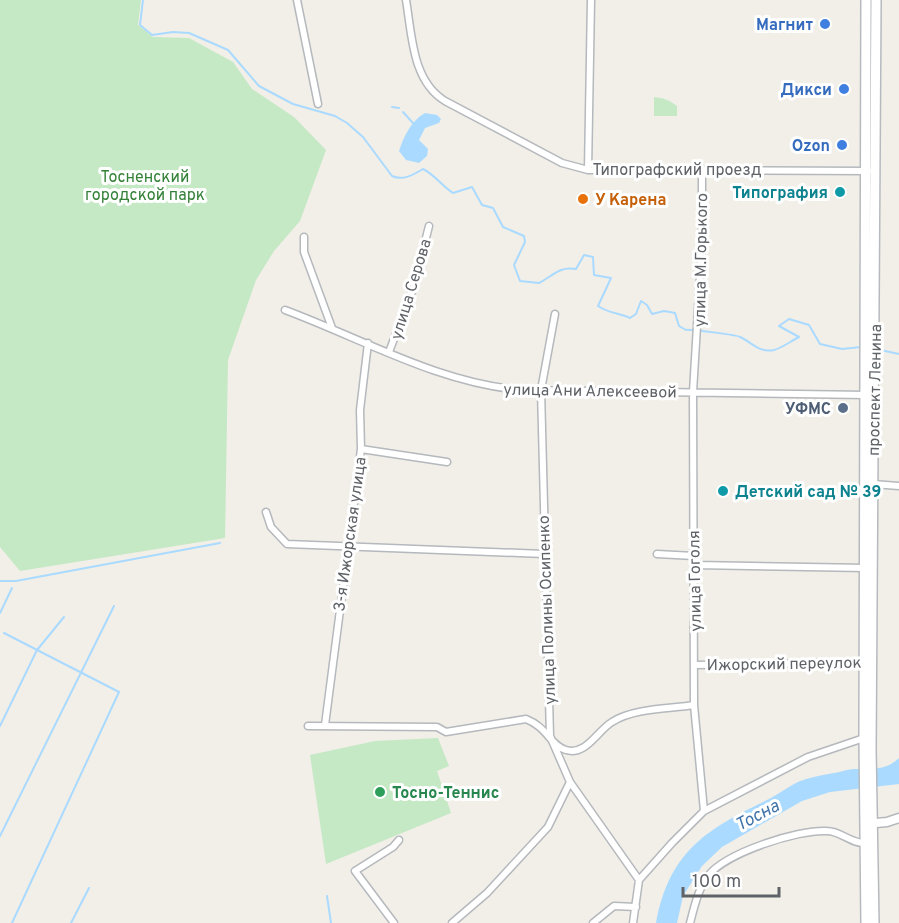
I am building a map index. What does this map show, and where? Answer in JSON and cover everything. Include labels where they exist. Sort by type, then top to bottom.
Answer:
[{"type":"main road","name":"проспект Ленина","points":[[866,0],[871,325],[868,811],[874,923]]},
{"type":"main road","name":"проспект Ленина","points":[[870,172],[876,0]]},
{"type":"main road","name":"проспект Ленина","points":[[869,568],[873,484],[870,395]]},
{"type":"main road","name":"проспект Ленина","points":[[868,748],[864,738],[869,662]]},
{"type":"main road","name":"проспект Ленина","points":[[866,923],[866,843],[869,824]]},
{"type":"street","points":[[297,0],[318,104]]},
{"type":"street","name":"Типографский проезд","points":[[406,0],[419,68],[428,88],[445,101],[562,163],[588,170],[702,169],[870,172]]},
{"type":"street","points":[[588,170],[591,0]]},
{"type":"street","name":"улица М.Горького","points":[[698,350],[702,169]]},
{"type":"street","name":"улица Серова","points":[[390,352],[413,289],[429,226]]},
{"type":"street","points":[[304,237],[304,252],[332,328]]},
{"type":"street","name":"улица Ани Алексеевой","points":[[285,310],[472,383],[541,390],[870,395]]},
{"type":"street","name":"улица Полины Осипенко","points":[[555,314],[541,390],[550,736],[570,782],[639,880]]},
{"type":"street","name":"3-я Ижорская улица","points":[[325,725],[362,449],[361,395],[368,344]]},
{"type":"street","name":"улица Гоголя","points":[[698,350],[693,392],[696,665],[694,705],[704,811]]},
{"type":"street","points":[[362,449],[447,462]]},
{"type":"street","points":[[873,484],[899,486]]},
{"type":"street","points":[[266,512],[271,527],[287,544],[544,554]]},
{"type":"street","points":[[657,554],[694,556]]},
{"type":"street","points":[[694,565],[869,568]]},
{"type":"street","name":"Ижорский переулок","points":[[696,665],[869,662]]},
{"type":"street","points":[[308,726],[437,727],[446,732],[518,719],[539,724],[558,746],[573,751],[583,748],[610,723],[624,716],[694,705]]},
{"type":"street","points":[[633,923],[639,880],[704,811],[808,757],[864,738]]},
{"type":"street","points":[[452,923],[487,893],[548,827],[570,782]]},
{"type":"street","points":[[869,824],[899,818]]},
{"type":"street","points":[[690,923],[708,876],[719,865],[751,849],[812,832],[828,830],[858,843],[866,843]]},
{"type":"street","points":[[394,923],[356,871],[393,848],[399,840]]},
{"type":"street","points":[[593,923],[615,906],[636,907]]},
{"type":"green space","name":"Тосненский городской парк","points":[[0,0],[141,0],[138,25],[153,37],[189,38],[233,62],[252,89],[294,117],[326,150],[300,221],[274,251],[256,280],[228,360],[225,538],[20,571],[0,547]]},
{"type":"green space","points":[[654,97],[677,106],[677,116],[654,116]]},
{"type":"green space","name":"Тосно-Теннис","points":[[438,738],[449,766],[437,771],[451,813],[326,864],[310,755],[375,741]]},
{"type":"water","points":[[425,113],[437,115],[441,119],[439,123],[425,128],[419,140],[428,149],[427,156],[419,163],[406,160],[399,151],[403,140],[412,125]]},
{"type":"water","name":"Тосна","points":[[899,758],[899,784],[830,792],[802,801],[722,847],[702,866],[683,896],[677,923],[656,923],[662,899],[680,862],[706,835],[723,823],[800,781],[851,769],[879,768]]},
{"type":"waterway","points":[[143,0],[140,25],[152,35],[173,32],[189,33],[228,50],[259,86],[293,104],[335,116],[347,123],[363,137],[392,176],[404,178],[423,169],[453,193],[472,187],[482,205],[493,208],[503,227],[524,236],[525,242],[514,265],[520,281],[539,283],[561,270],[576,269],[584,255],[593,257],[594,275],[611,278],[598,306],[610,312],[630,318],[636,314],[641,301],[647,305],[652,314],[664,311],[675,313],[679,326],[686,330],[737,336],[760,349],[769,351],[780,348],[799,337],[779,326],[789,319],[809,325],[820,344],[842,349],[861,347]]},
{"type":"waterway","points":[[392,107],[399,108]]},
{"type":"waterway","points":[[403,112],[413,123]]},
{"type":"waterway","points":[[876,349],[899,354]]},
{"type":"waterway","points":[[0,581],[16,581],[220,543]]},
{"type":"waterway","points":[[0,613],[12,588]]},
{"type":"waterway","points":[[0,836],[114,606]]},
{"type":"waterway","points":[[0,726],[37,650],[64,617]]},
{"type":"waterway","points":[[4,633],[119,692],[12,923]]},
{"type":"waterway","points":[[71,923],[89,888]]},
{"type":"waterway","points":[[327,896],[331,923]]},
{"type":"place","name":"Магнит","points":[[825,24]]},
{"type":"place","name":"Дикси","points":[[844,89]]},
{"type":"place","name":"Ozon","points":[[842,145]]},
{"type":"place","name":"Типография","points":[[840,192]]},
{"type":"place","name":"У Карена","points":[[583,199]]},
{"type":"place","name":"УФМС","points":[[843,408]]},
{"type":"place","name":"Детский сад № 39","points":[[723,491]]},
{"type":"place","name":"Тосно-Теннис","points":[[380,792]]}]
